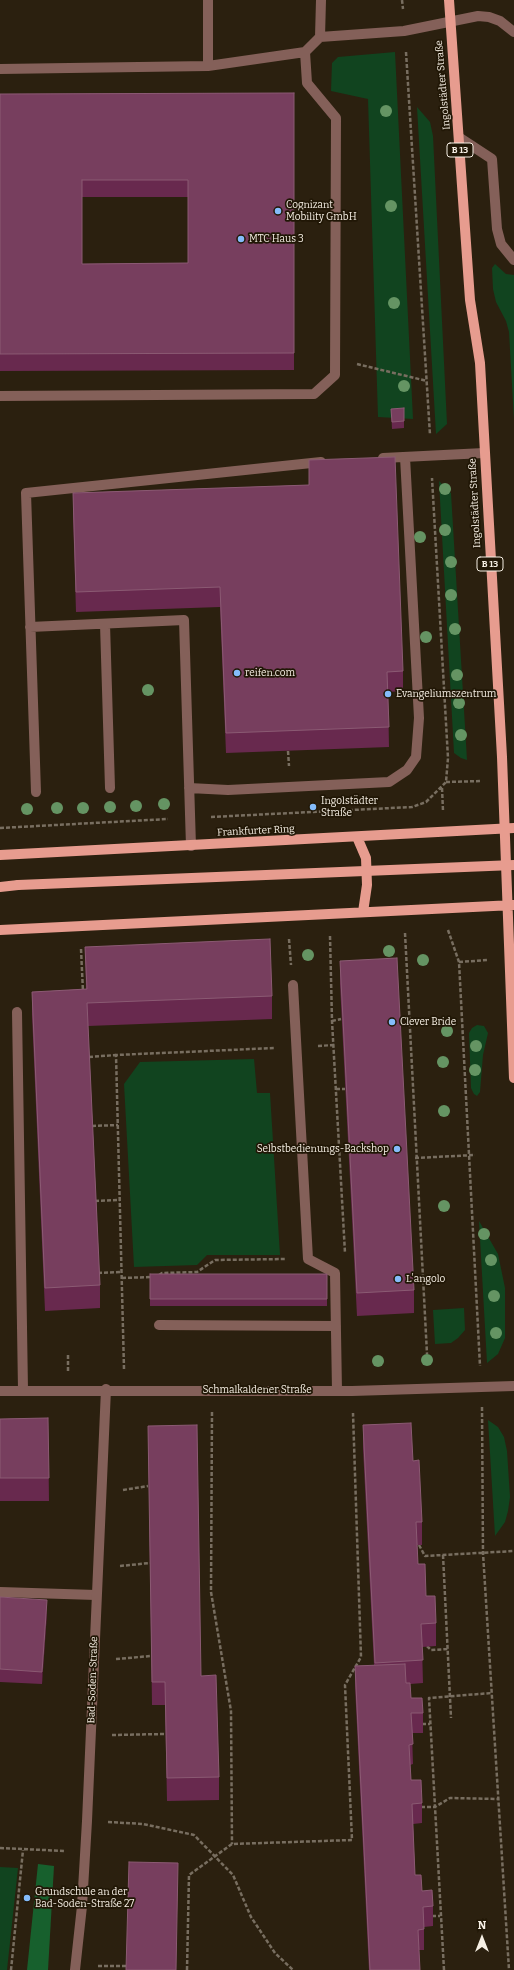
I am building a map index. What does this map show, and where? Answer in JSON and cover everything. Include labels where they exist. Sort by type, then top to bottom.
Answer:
[{"type":"main road","name":"Ingolstädter Straße","points":[[449,0],[460,138],[470,300],[480,363],[484,453],[509,828],[514,1078]]},
{"type":"main road","name":"Frankfurter Ring","points":[[0,855],[509,828]]},
{"type":"main road","points":[[357,837],[366,858],[368,885],[363,912]]},
{"type":"main road","points":[[0,887],[18,885],[514,865]]},
{"type":"main road","points":[[0,930],[510,905]]},
{"type":"street","points":[[208,0],[208,66]]},
{"type":"street","points":[[320,0],[320,37]]},
{"type":"street","points":[[0,68],[208,66],[305,52],[320,37],[404,31],[478,16],[489,17],[500,22],[514,32]]},
{"type":"street","points":[[0,396],[314,394],[335,375],[336,118],[307,83],[305,52]]},
{"type":"street","points":[[460,138],[492,159],[496,228],[501,244],[514,260]]},
{"type":"street","points":[[374,459],[484,453]]},
{"type":"street","points":[[189,788],[228,790],[389,782],[408,770],[416,757],[419,718],[405,457]]},
{"type":"street","points":[[36,792],[26,493],[334,461]]},
{"type":"street","points":[[30,627],[184,620],[192,846]]},
{"type":"street","points":[[104,624],[110,788]]},
{"type":"street","points":[[293,985],[308,1259],[335,1273],[337,1391]]},
{"type":"street","points":[[17,1012],[23,1390]]},
{"type":"street","points":[[159,1325],[336,1326]]},
{"type":"street","name":"Schmalkaldener Straße","points":[[0,1391],[106,1389],[352,1391],[514,1386]]},
{"type":"street","name":"Bad-Soden-Straße","points":[[75,1968],[87,1821],[106,1389]]},
{"type":"street","points":[[0,1592],[96,1595]]},
{"type":"path","points":[[0,828],[412,807],[426,802],[446,782],[448,758],[427,381],[402,0]]},
{"type":"path","points":[[335,359],[427,381]]},
{"type":"path","points":[[448,932],[459,962],[482,1387],[483,1553],[509,1970]]},
{"type":"path","points":[[405,933],[427,1354]]},
{"type":"path","points":[[330,936],[332,1021],[346,1256],[335,1273]]},
{"type":"path","points":[[81,949],[82,995]]},
{"type":"path","points":[[332,1021],[341,1019]]},
{"type":"path","points":[[89,1056],[116,1056],[334,1045]]},
{"type":"path","points":[[116,1056],[124,1389]]},
{"type":"path","points":[[336,1089],[345,1089]]},
{"type":"path","points":[[92,1126],[118,1125]]},
{"type":"path","points":[[416,1158],[475,1155]]},
{"type":"path","points":[[95,1201],[120,1200]]},
{"type":"path","points":[[122,1278],[155,1277],[162,1273],[197,1272],[216,1260],[308,1259]]},
{"type":"path","points":[[98,1273],[122,1272]]},
{"type":"path","points":[[212,1390],[211,1592],[232,1711],[232,1844]]},
{"type":"path","points":[[187,1970],[189,1875],[232,1844],[352,1840],[344,1685],[361,1657],[352,1391]]},
{"type":"path","points":[[419,1545],[425,1556],[514,1551]]},
{"type":"path","points":[[443,1555],[451,1718]]},
{"type":"path","points":[[97,1569],[150,1563]]},
{"type":"path","points":[[427,1646],[431,1650],[448,1650]]},
{"type":"path","points":[[94,1660],[151,1656]]},
{"type":"path","points":[[444,1970],[429,1698],[492,1693]]},
{"type":"path","points":[[422,1724],[430,1724]]},
{"type":"path","points":[[91,1735],[165,1734]]},
{"type":"path","points":[[421,1806],[435,1806],[450,1798],[499,1799]]},
{"type":"path","points":[[87,1821],[144,1824],[194,1835],[233,1875],[251,1917],[275,1953],[293,1970]]},
{"type":"path","points":[[0,1848],[85,1852]]},
{"type":"path","points":[[11,1970],[23,1850]]},
{"type":"path","points":[[432,1916],[440,1916]]},
{"type":"path","points":[[75,1968],[127,1966]]},
{"type":"green space","points":[[395,52],[413,419],[378,417],[368,99],[331,91],[332,63],[338,57]]},
{"type":"green space","points":[[417,107],[430,122],[433,136],[447,424],[436,434]]},
{"type":"green space","points":[[495,264],[506,274],[514,275],[514,420],[509,332],[506,321],[496,302],[493,289],[492,268]]},
{"type":"green space","points":[[439,481],[451,493],[467,760],[454,753]]},
{"type":"green space","points":[[477,1025],[484,1026],[488,1033],[483,1055],[480,1092],[477,1096],[471,1088],[469,1033],[472,1028]]},
{"type":"green space","points":[[254,1059],[257,1093],[270,1093],[280,1255],[207,1255],[197,1265],[134,1267],[124,1084],[140,1062]]},
{"type":"green space","points":[[479,1221],[498,1254],[505,1288],[505,1338],[498,1354],[487,1363]]},
{"type":"green space","points":[[464,1308],[465,1330],[451,1343],[435,1344],[433,1310]]},
{"type":"green space","points":[[488,1420],[498,1427],[504,1437],[507,1451],[510,1497],[505,1522],[495,1536]]},
{"type":"green space","points":[[38,1864],[54,1866],[48,1970],[27,1970]]},
{"type":"green space","points":[[0,1867],[18,1868],[7,1970],[0,1970]]},
{"type":"building","name":"MTC Haus 3","points":[[294,93],[294,353],[0,354],[0,94]],"holes":[[[82,180],[188,180],[188,263],[82,264]]]},
{"type":"building","points":[[404,408],[404,421],[392,422],[391,409]]},
{"type":"building","points":[[395,457],[403,671],[387,672],[389,727],[226,733],[220,587],[76,592],[73,493],[309,485],[309,460]]},
{"type":"building","points":[[270,939],[272,996],[87,1003],[100,1285],[45,1288],[32,992],[87,989],[85,947]]},
{"type":"building","points":[[397,958],[414,1290],[357,1293],[340,961]]},
{"type":"building","points":[[150,1274],[327,1274],[327,1299],[150,1299]]},
{"type":"building","points":[[48,1418],[49,1478],[0,1478],[0,1419]]},
{"type":"building","points":[[411,1423],[413,1461],[419,1460],[422,1522],[416,1522],[418,1564],[425,1564],[426,1596],[435,1596],[436,1623],[421,1624],[423,1660],[375,1663],[363,1425]]},
{"type":"building","points":[[197,1425],[201,1676],[216,1675],[219,1777],[167,1778],[165,1682],[152,1682],[148,1426]]},
{"type":"building","points":[[0,1597],[47,1600],[42,1672],[0,1669]]},
{"type":"building","points":[[405,1664],[406,1683],[410,1683],[411,1698],[422,1698],[423,1713],[411,1713],[413,1744],[409,1745],[411,1780],[421,1780],[422,1803],[412,1804],[415,1875],[421,1875],[422,1891],[432,1890],[433,1906],[423,1907],[424,1929],[418,1930],[420,1970],[370,1970],[355,1666]]},
{"type":"building","points":[[129,1862],[178,1863],[176,1970],[126,1970]]},
{"type":"place","name":"Cognizant Mobility GmbH","points":[[278,211]]},
{"type":"place","name":"MTC Haus 3","points":[[241,239]]},
{"type":"place","name":"reifen.com","points":[[237,673]]},
{"type":"place","name":"Evangeliumszentrum","points":[[388,694]]},
{"type":"place","name":"Ingolstädter Straße","points":[[313,807]]},
{"type":"place","name":"Clever Bride","points":[[392,1022]]},
{"type":"place","name":"Selbstbedienungs-Backshop","points":[[397,1149]]},
{"type":"place","name":"L'angolo","points":[[398,1279]]},
{"type":"place","name":"Grundschule an der Bad-Soden-Straße 27","points":[[27,1898]]}]
